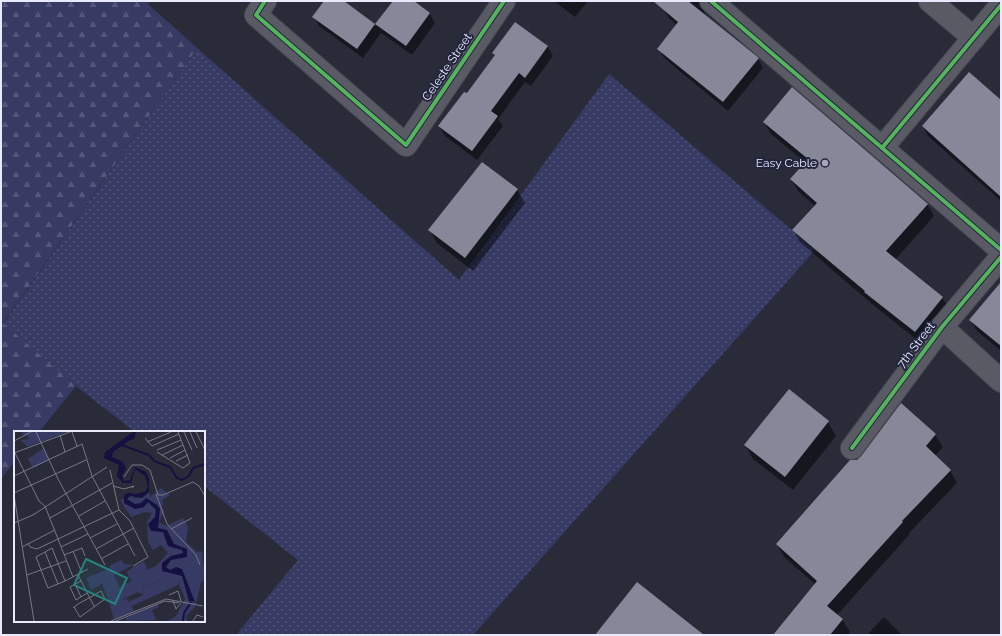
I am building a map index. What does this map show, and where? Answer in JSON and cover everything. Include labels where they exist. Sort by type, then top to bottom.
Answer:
[{"type":"street","name":"Celeste Street","points":[[265,1],[256,15],[406,145],[504,1]]},
{"type":"street","points":[[711,1],[1001,250]]},
{"type":"street","points":[[930,1],[974,38]]},
{"type":"street","points":[[882,148],[1001,5]]},
{"type":"street","name":"7th Street","points":[[852,448],[942,327],[1001,257]]},
{"type":"street","points":[[942,327],[1001,381]]},
{"type":"green space","points":[[1,1],[150,1],[148,4],[197,48],[3,323],[76,386],[40,431],[14,431],[14,462],[1,479]]},
{"type":"green space","points":[[197,48],[459,280],[609,74],[815,250],[473,635],[236,635],[298,560],[205,487],[205,431],[134,431],[76,386],[3,324]]},
{"type":"building","points":[[324,1],[344,1],[375,24],[357,49],[312,17]]},
{"type":"building","points":[[393,1],[414,1],[430,13],[406,46],[375,24]]},
{"type":"building","points":[[653,1],[688,1],[759,58],[723,102],[657,49],[678,22]]},
{"type":"building","points":[[515,22],[548,46],[525,78],[519,73],[491,111],[498,116],[472,151],[438,126],[464,92],[467,93],[495,55],[492,53]]},
{"type":"building","points":[[969,72],[1001,100],[1001,197],[922,126]]},
{"type":"building","points":[[792,87],[928,204],[886,251],[943,297],[915,332],[864,292],[865,291],[792,230],[817,203],[790,179],[808,159],[763,122]]},
{"type":"building","points":[[482,162],[518,189],[465,258],[428,230]]},
{"type":"building","points":[[1001,282],[1001,346],[969,320]]},
{"type":"building","points":[[789,389],[829,421],[785,477],[744,445]]},
{"type":"building","points":[[901,403],[936,434],[926,446],[951,470],[902,521],[903,522],[827,606],[843,619],[830,635],[773,635],[817,581],[776,544],[850,460],[857,460],[862,455]]},
{"type":"building","points":[[637,582],[704,635],[595,635]]},
{"type":"cycle path","points":[[265,1],[256,15],[406,145],[504,1]]},
{"type":"cycle path","points":[[711,1],[1001,250]]},
{"type":"cycle path","points":[[882,148],[1001,5]]},
{"type":"cycle path","points":[[852,448],[942,327],[1001,257]]},
{"type":"place","name":"Easy Cable","points":[[825,163]]}]
